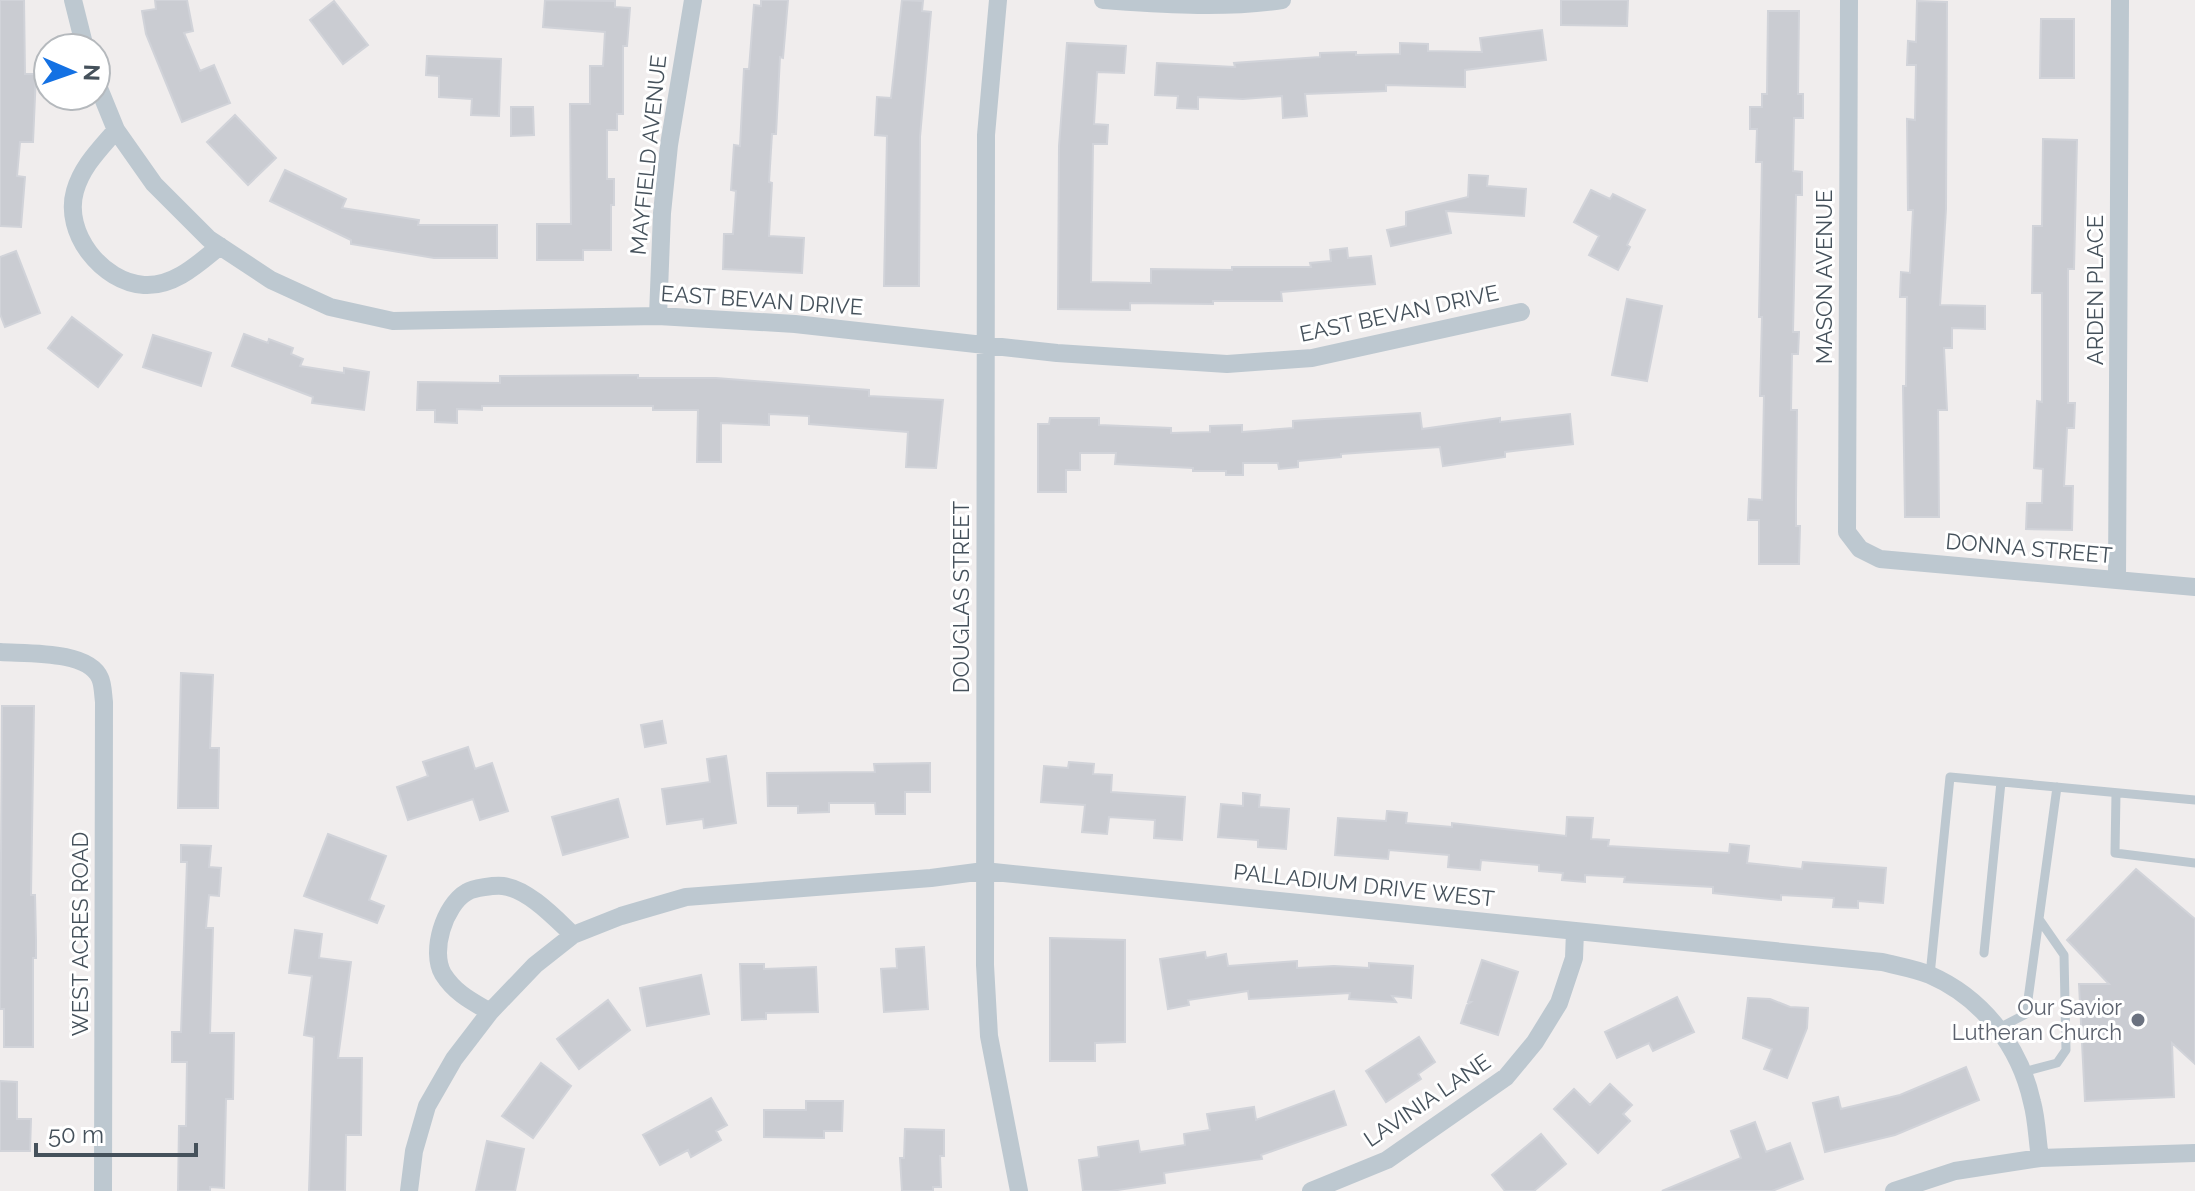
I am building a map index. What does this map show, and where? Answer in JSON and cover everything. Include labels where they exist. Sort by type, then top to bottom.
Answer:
[{"type":"street","points":[[73,0],[81,32]]},
{"type":"street","name":"MAYFIELD AVENUE","points":[[658,316],[662,213],[669,145],[693,0]]},
{"type":"street","name":"DOUGLAS STREET","points":[[998,0],[986,135],[985,965],[989,1036],[1019,1191]]},
{"type":"street","points":[[1103,0],[1171,4],[1282,0]]},
{"type":"street","name":"MASON AVENUE","points":[[1849,0],[1847,532],[1860,549]]},
{"type":"street","name":"ARDEN PLACE","points":[[2117,580],[2120,0]]},
{"type":"street","name":"EAST BEVAN DRIVE","points":[[109,112],[116,130],[154,184],[209,239],[271,280],[330,307],[393,321],[658,316],[795,324],[986,346],[1152,361],[1227,364],[1312,358],[1521,312]]},
{"type":"street","points":[[116,130],[87,163],[74,193],[73,213],[85,249],[102,267],[145,285],[178,278],[220,246]]},
{"type":"street","name":"DONNA STREET","points":[[1860,549],[1880,559],[2195,587]]},
{"type":"street","name":"WEST ACRES ROAD","points":[[0,652],[65,657],[88,664],[99,677],[104,702],[103,1191]]},
{"type":"street","name":"PALLADIUM DRIVE WEST","points":[[409,1191],[414,1151],[427,1106],[454,1059],[490,1012],[535,965],[573,935],[621,916],[686,897],[984,871],[1882,962],[1930,975],[1968,997],[1999,1028],[2023,1072],[2033,1103],[2040,1158]]},
{"type":"street","points":[[490,1012],[459,995],[441,971],[437,941],[448,912],[467,892],[503,886],[533,899],[573,935]]},
{"type":"street","name":"LAVINIA LANE","points":[[1311,1191],[1387,1160],[1506,1077],[1535,1042],[1559,1003],[1574,958],[1575,931]]},
{"type":"street","points":[[1894,1191],[1955,1171],[2040,1158],[2195,1153]]},
{"type":"lane","points":[[1930,975],[1950,777],[2195,800]]},
{"type":"lane","points":[[1984,953],[2001,782]]},
{"type":"lane","points":[[1999,1028],[2026,1014],[2057,787]]},
{"type":"lane","points":[[2116,793],[2115,853],[2195,863]]},
{"type":"lane","points":[[2023,1072],[2057,1063],[2066,1050],[2064,955],[2039,919]]},
{"type":"building","points":[[0,0],[24,0],[25,74],[32,74],[33,142],[20,142],[17,176],[25,177],[21,227],[0,226]]},
{"type":"building","points":[[155,0],[187,0],[193,31],[184,33],[200,71],[214,65],[230,103],[182,122],[146,34],[142,11],[156,9]]},
{"type":"building","points":[[545,0],[615,1],[615,7],[630,8],[627,46],[623,46],[623,114],[617,114],[617,130],[607,130],[607,179],[614,179],[611,250],[583,250],[583,260],[537,260],[537,224],[571,224],[570,104],[590,104],[590,66],[603,66],[605,32],[543,27]]},
{"type":"building","points":[[761,0],[788,0],[783,58],[780,57],[776,134],[772,134],[769,236],[804,238],[802,273],[723,269],[724,234],[733,234],[736,191],[731,190],[734,145],[740,146],[744,69],[749,69],[754,5],[761,6]]},
{"type":"building","points":[[902,0],[923,1],[922,11],[931,12],[920,137],[919,286],[884,286],[887,136],[875,135],[877,97],[891,98]]},
{"type":"building","points":[[1561,0],[1628,0],[1627,26],[1561,25]]},
{"type":"building","points":[[334,1],[368,45],[343,64],[310,20]]},
{"type":"building","points":[[1917,1],[1947,2],[1946,209],[1940,305],[1985,306],[1985,329],[1952,328],[1952,348],[1944,348],[1947,410],[1938,410],[1939,517],[1905,517],[1903,386],[1906,386],[1907,297],[1900,297],[1901,272],[1910,273],[1913,210],[1908,210],[1907,119],[1915,120],[1916,65],[1907,65],[1908,41],[1916,42]]},
{"type":"building","points":[[1768,11],[1799,11],[1798,94],[1803,94],[1803,118],[1794,118],[1793,171],[1802,172],[1802,195],[1796,195],[1793,332],[1799,332],[1798,354],[1792,354],[1791,410],[1797,410],[1796,526],[1800,526],[1799,564],[1759,564],[1759,520],[1748,520],[1749,499],[1762,500],[1764,396],[1760,396],[1762,317],[1759,317],[1762,162],[1756,162],[1757,129],[1750,129],[1750,107],[1762,107],[1762,94],[1767,94]]},
{"type":"building","points":[[2041,19],[2074,19],[2074,78],[2040,78]]},
{"type":"building","points":[[1542,30],[1546,60],[1465,70],[1465,87],[1386,85],[1386,91],[1305,94],[1307,116],[1283,118],[1282,96],[1243,99],[1198,97],[1198,109],[1177,108],[1178,96],[1155,95],[1157,63],[1235,67],[1234,63],[1320,57],[1320,53],[1400,54],[1400,43],[1428,44],[1428,51],[1482,52],[1480,38]]},
{"type":"building","points":[[1067,43],[1126,46],[1124,73],[1097,72],[1094,124],[1108,125],[1107,144],[1093,144],[1091,282],[1151,283],[1151,269],[1311,267],[1310,263],[1331,261],[1330,250],[1347,248],[1348,258],[1371,256],[1375,284],[1281,292],[1282,301],[1130,303],[1130,310],[1058,309],[1059,146]]},
{"type":"building","points":[[427,56],[501,59],[499,116],[471,115],[472,99],[439,97],[439,76],[426,75]]},
{"type":"building","points":[[511,107],[533,107],[534,135],[511,136]]},
{"type":"building","points":[[235,115],[276,158],[248,185],[207,142]]},
{"type":"building","points":[[2043,139],[2077,140],[2074,269],[2068,269],[2068,403],[2075,403],[2074,428],[2067,428],[2064,486],[2073,486],[2072,530],[2026,529],[2027,503],[2042,503],[2043,469],[2034,468],[2037,401],[2042,402],[2042,293],[2032,293],[2033,226],[2042,226]]},
{"type":"building","points":[[285,170],[346,199],[342,208],[419,220],[418,225],[497,225],[497,258],[434,258],[351,244],[351,240],[270,201]]},
{"type":"building","points":[[1469,175],[1488,176],[1487,186],[1526,189],[1524,216],[1446,211],[1451,233],[1391,246],[1387,230],[1406,226],[1406,212],[1468,197]]},
{"type":"building","points":[[1591,190],[1610,199],[1613,194],[1645,210],[1618,270],[1589,255],[1599,236],[1574,222]]},
{"type":"building","points":[[16,251],[40,313],[5,327],[0,314],[0,257]]},
{"type":"building","points":[[1627,299],[1662,306],[1647,381],[1612,375]]},
{"type":"building","points":[[72,317],[122,355],[98,387],[48,348]]},
{"type":"building","points":[[244,334],[293,348],[291,354],[303,359],[300,366],[344,373],[344,368],[369,372],[364,410],[312,403],[313,397],[232,366]]},
{"type":"building","points":[[153,335],[211,353],[201,386],[143,367]]},
{"type":"building","points":[[638,375],[638,378],[716,378],[869,390],[869,396],[943,400],[936,468],[906,467],[908,432],[809,424],[809,416],[769,414],[769,425],[721,423],[721,462],[697,462],[698,410],[653,410],[653,406],[482,406],[482,410],[457,409],[457,423],[435,422],[435,410],[417,410],[418,382],[500,383],[500,376]]},
{"type":"building","points":[[1420,413],[1422,429],[1500,418],[1500,422],[1570,414],[1573,444],[1505,452],[1505,457],[1443,466],[1440,447],[1341,454],[1341,457],[1298,461],[1298,467],[1279,469],[1278,463],[1243,463],[1243,475],[1226,475],[1226,471],[1193,471],[1193,468],[1115,464],[1116,453],[1080,453],[1080,470],[1066,470],[1066,492],[1038,492],[1038,424],[1049,424],[1050,418],[1099,418],[1099,425],[1171,428],[1171,433],[1210,432],[1210,426],[1242,425],[1242,432],[1293,428],[1293,421]]},
{"type":"building","points":[[181,673],[213,675],[210,748],[219,748],[218,808],[178,808]]},
{"type":"building","points":[[2,706],[34,706],[31,895],[35,895],[36,958],[33,958],[33,1047],[4,1047],[4,1009],[0,1009]]},
{"type":"building","points":[[662,721],[666,743],[645,747],[641,725]]},
{"type":"building","points":[[468,747],[475,769],[492,763],[508,811],[480,820],[473,799],[408,820],[397,787],[428,776],[423,762]]},
{"type":"building","points":[[726,756],[736,823],[704,828],[703,819],[667,824],[662,789],[710,782],[707,759]]},
{"type":"building","points":[[1069,762],[1094,764],[1093,774],[1112,775],[1111,792],[1185,797],[1182,840],[1154,838],[1155,820],[1109,817],[1107,834],[1082,832],[1085,805],[1041,802],[1044,766],[1068,768]]},
{"type":"building","points":[[930,763],[930,792],[905,792],[905,814],[876,814],[875,803],[829,803],[829,812],[798,813],[798,806],[768,806],[767,773],[875,772],[874,764]]},
{"type":"building","points":[[1243,793],[1260,795],[1259,807],[1289,809],[1286,849],[1258,847],[1258,840],[1218,837],[1221,804],[1243,806]]},
{"type":"building","points":[[618,799],[628,837],[563,855],[552,817]]},
{"type":"building","points":[[1387,811],[1407,813],[1406,823],[1452,827],[1452,823],[1566,836],[1567,817],[1593,818],[1591,839],[1609,840],[1608,846],[1729,853],[1730,844],[1749,846],[1747,863],[1802,869],[1803,862],[1886,868],[1883,903],[1858,901],[1858,908],[1833,907],[1834,898],[1781,895],[1781,900],[1713,893],[1713,887],[1624,882],[1625,877],[1585,875],[1585,882],[1562,880],[1563,873],[1539,871],[1539,865],[1481,860],[1480,870],[1448,867],[1449,855],[1389,850],[1388,859],[1335,855],[1338,818],[1386,821]]},
{"type":"building","points":[[328,834],[386,856],[369,900],[384,906],[377,923],[304,896]]},
{"type":"building","points":[[181,845],[211,846],[209,867],[221,868],[219,896],[209,895],[206,928],[213,928],[210,1033],[234,1033],[233,1099],[226,1099],[224,1188],[210,1187],[210,1191],[178,1191],[179,1126],[186,1126],[187,1062],[172,1062],[172,1032],[181,1032],[187,862],[181,862]]},
{"type":"building","name":"Our Savior Lutheran Church","points":[[2136,869],[2195,919],[2195,1064],[2172,1043],[2174,1097],[2085,1101],[2079,984],[2109,984],[2067,940]]},
{"type":"building","points":[[295,930],[322,934],[319,958],[351,962],[338,1058],[362,1058],[361,1135],[346,1135],[345,1191],[309,1191],[314,1037],[304,1035],[312,976],[289,973]]},
{"type":"building","points":[[1050,938],[1125,940],[1125,1042],[1095,1043],[1095,1061],[1050,1061]]},
{"type":"building","points":[[924,947],[928,1009],[884,1012],[881,969],[897,968],[896,949]]},
{"type":"building","points":[[1205,952],[1206,958],[1226,954],[1228,966],[1297,961],[1297,968],[1369,968],[1369,963],[1413,966],[1411,998],[1392,996],[1396,1002],[1349,999],[1350,993],[1249,999],[1248,991],[1188,1000],[1189,1005],[1168,1009],[1160,959]]},
{"type":"building","points":[[1482,960],[1518,972],[1498,1035],[1461,1023],[1471,1002],[1468,1002]]},
{"type":"building","points":[[740,964],[764,964],[764,969],[816,967],[818,1012],[766,1013],[766,1019],[742,1020]]},
{"type":"building","points":[[701,975],[709,1014],[647,1026],[640,988]]},
{"type":"building","points":[[1677,997],[1694,1032],[1653,1051],[1649,1043],[1617,1058],[1605,1032]]},
{"type":"building","points":[[1748,998],[1770,999],[1790,1007],[1808,1008],[1807,1028],[1787,1078],[1764,1069],[1772,1049],[1743,1038]]},
{"type":"building","points":[[608,1000],[630,1030],[579,1069],[557,1039]]},
{"type":"building","points":[[1419,1037],[1435,1062],[1418,1074],[1421,1079],[1386,1102],[1366,1071]]},
{"type":"building","points":[[541,1063],[571,1086],[533,1138],[502,1116]]},
{"type":"building","points":[[1966,1067],[1979,1100],[1895,1135],[1825,1152],[1813,1103],[1838,1097],[1841,1109],[1900,1095]]},
{"type":"building","points":[[0,1081],[17,1082],[17,1119],[31,1119],[30,1151],[0,1151]]},
{"type":"building","points":[[1610,1084],[1632,1105],[1623,1114],[1630,1121],[1598,1153],[1554,1109],[1574,1089],[1590,1105]]},
{"type":"building","points":[[1334,1091],[1346,1125],[1261,1155],[1262,1159],[1164,1173],[1165,1183],[1111,1191],[1083,1191],[1079,1160],[1099,1157],[1098,1147],[1138,1141],[1140,1152],[1185,1145],[1184,1134],[1210,1130],[1207,1114],[1254,1107],[1256,1120]]},
{"type":"building","points":[[711,1098],[727,1125],[716,1131],[721,1140],[691,1157],[688,1150],[660,1165],[643,1135]]},
{"type":"building","points":[[806,1101],[843,1101],[842,1131],[824,1131],[824,1138],[764,1137],[764,1110],[806,1110]]},
{"type":"building","points":[[1755,1122],[1766,1152],[1790,1143],[1803,1179],[1772,1191],[1662,1191],[1741,1158],[1731,1131]]},
{"type":"building","points":[[905,1129],[944,1130],[944,1156],[940,1156],[941,1187],[933,1187],[933,1191],[902,1191],[900,1158],[904,1158]]},
{"type":"building","points":[[1541,1134],[1566,1164],[1534,1191],[1505,1191],[1492,1175]]},
{"type":"building","points":[[487,1141],[524,1149],[515,1191],[476,1191]]},
{"type":"place","name":"Our Savior Lutheran Church","points":[[2138,1020]]}]
